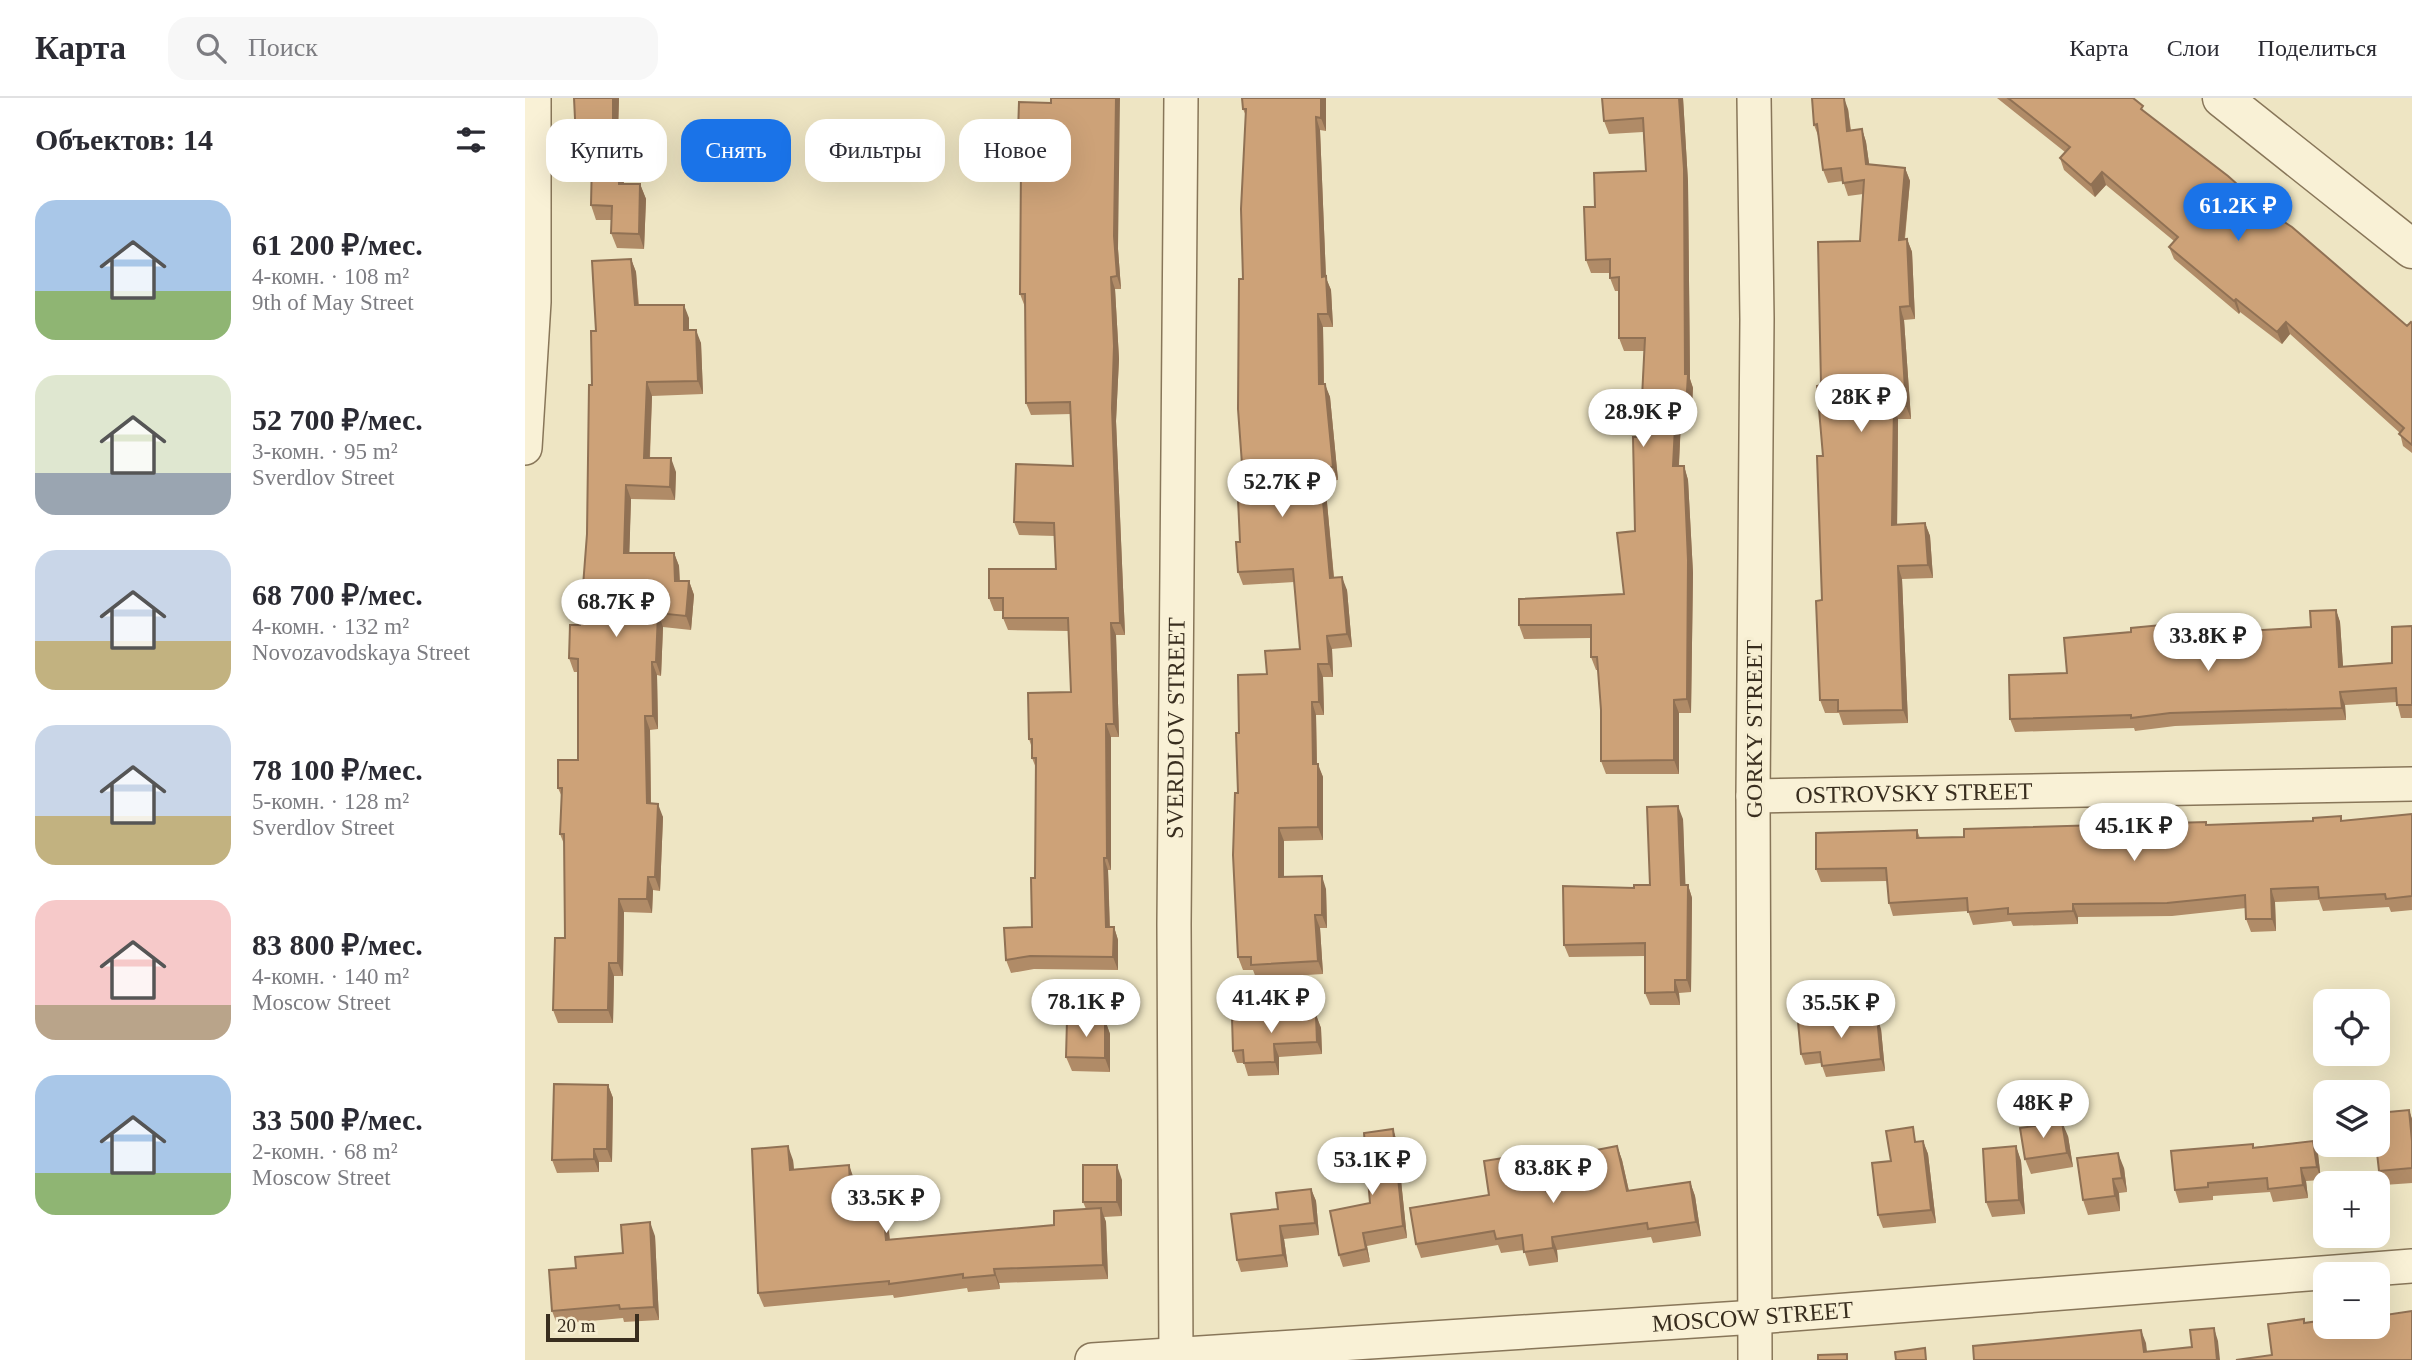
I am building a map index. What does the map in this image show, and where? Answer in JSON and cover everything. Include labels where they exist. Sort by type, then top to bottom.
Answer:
[{"type":"street","points":[[525,448],[534,302],[534,98]]},
{"type":"street","name":"SVERDLOV STREET","points":[[1176,1357],[1174,911],[1181,98]]},
{"type":"street","name":"GORKY STREET","points":[[1755,98],[1755,1360]]},
{"type":"street","points":[[2222,98],[2412,250]]},
{"type":"street","name":"OSTROVSKY STREET","points":[[1753,796],[2412,784]]},
{"type":"street","name":"MOSCOW STREET","points":[[1092,1360],[1176,1357],[1756,1317],[2412,1266]]},
{"type":"building","points":[[574,98],[613,98],[613,119],[575,119]]},
{"type":"building","points":[[1051,98],[1116,98],[1114,236],[1117,276],[1111,277],[1114,346],[1112,408],[1120,623],[1111,623],[1114,724],[1106,724],[1107,858],[1104,858],[1106,927],[1114,927],[1113,957],[1030,956],[1006,960],[1004,928],[1032,927],[1031,878],[1035,878],[1036,758],[1032,758],[1032,739],[1029,739],[1028,693],[1071,692],[1068,618],[1003,618],[1003,598],[989,598],[989,569],[1056,569],[1054,523],[1014,522],[1016,464],[1073,466],[1070,402],[1026,403],[1025,294],[1020,294],[1021,182],[1071,182],[1071,119],[1018,119],[1019,102],[1051,103]]},
{"type":"building","points":[[1242,98],[1321,98],[1321,118],[1316,117],[1322,277],[1326,276],[1328,314],[1318,314],[1319,384],[1325,384],[1333,467],[1320,468],[1330,578],[1342,577],[1347,634],[1327,636],[1329,664],[1318,664],[1319,702],[1312,702],[1313,764],[1318,764],[1318,827],[1279,828],[1279,877],[1322,876],[1322,915],[1315,915],[1318,961],[1251,965],[1251,957],[1238,957],[1233,855],[1235,793],[1238,793],[1238,675],[1267,674],[1265,651],[1300,649],[1293,569],[1238,572],[1236,542],[1240,542],[1237,478],[1243,478],[1238,409],[1239,279],[1243,279],[1241,209],[1246,109],[1243,109]]},
{"type":"building","points":[[1602,98],[1679,98],[1684,169],[1685,374],[1688,374],[1686,408],[1676,407],[1673,466],[1684,466],[1688,560],[1687,699],[1674,700],[1674,760],[1601,761],[1601,710],[1597,657],[1591,657],[1591,625],[1519,625],[1519,599],[1624,594],[1617,533],[1635,531],[1633,437],[1640,437],[1645,338],[1619,338],[1619,277],[1610,278],[1610,259],[1586,260],[1584,207],[1595,207],[1594,173],[1646,171],[1643,118],[1604,121]]},
{"type":"building","points":[[1812,98],[1844,98],[1847,131],[1862,129],[1866,164],[1905,168],[1899,240],[1907,239],[1910,306],[1900,307],[1906,406],[1894,406],[1892,525],[1925,523],[1928,565],[1898,566],[1903,710],[1838,711],[1838,700],[1820,700],[1816,601],[1822,600],[1817,456],[1823,456],[1817,386],[1821,385],[1818,242],[1860,241],[1864,180],[1843,183],[1841,168],[1823,170],[1817,124],[1814,125]]},
{"type":"building","points":[[2008,98],[2133,98],[2143,106],[2141,109],[2228,176],[2266,210],[2292,227],[2407,326],[2411,322],[2412,445],[2399,434],[2404,428],[2286,322],[2277,332],[2236,299],[2234,301],[2169,247],[2178,237],[2102,172],[2091,185],[2060,158],[2070,147]]},
{"type":"building","points":[[592,182],[640,184],[639,234],[611,233],[612,206],[591,205]]},
{"type":"building","points":[[631,259],[635,305],[684,305],[684,330],[696,330],[698,381],[647,382],[644,458],[671,458],[670,487],[626,485],[624,553],[674,553],[675,581],[689,581],[686,616],[658,613],[656,662],[652,662],[653,716],[645,716],[647,803],[658,804],[655,877],[648,877],[647,899],[619,899],[618,963],[609,963],[608,1010],[553,1010],[555,938],[565,938],[564,834],[560,834],[562,788],[558,788],[558,760],[578,760],[578,659],[569,658],[570,625],[580,625],[587,534],[591,331],[596,331],[592,261]]},
{"type":"building","points":[[2336,610],[2339,667],[2392,663],[2392,627],[2412,626],[2412,705],[2397,705],[2396,688],[2340,692],[2342,708],[2170,713],[2131,718],[2131,715],[2010,719],[2009,675],[2067,673],[2064,638],[2131,632],[2131,628],[2161,625],[2161,636],[2311,627],[2310,611]]},
{"type":"building","points":[[1678,806],[1681,885],[1688,885],[1687,980],[1675,980],[1675,992],[1645,993],[1645,943],[1564,945],[1563,886],[1634,888],[1634,885],[1650,885],[1647,807]]},
{"type":"building","points":[[2412,814],[2412,896],[2386,899],[2385,894],[2319,898],[2318,887],[2271,889],[2272,919],[2246,919],[2245,895],[2167,903],[2073,904],[2073,911],[2008,914],[2008,908],[1968,912],[1967,898],[1889,903],[1886,868],[1816,869],[1816,833],[1917,830],[1917,838],[1964,837],[1964,829],[2206,822],[2206,825],[2313,821],[2313,818],[2341,816],[2341,821]]},
{"type":"building","points":[[1316,1015],[1317,1042],[1274,1044],[1275,1062],[1244,1063],[1243,1050],[1233,1051],[1232,1018]]},
{"type":"building","points":[[1877,1017],[1881,1059],[1822,1066],[1820,1052],[1801,1054],[1798,1022]]},
{"type":"building","points":[[1067,1020],[1105,1020],[1105,1058],[1066,1057]]},
{"type":"building","points":[[554,1084],[608,1085],[607,1149],[594,1149],[594,1159],[552,1160]]},
{"type":"building","points":[[2409,1110],[2412,1168],[2379,1171],[2377,1157],[2390,1157],[2390,1112]]},
{"type":"building","points":[[2062,1122],[2067,1153],[2025,1159],[2020,1128]]},
{"type":"building","points":[[1913,1127],[1915,1142],[1923,1141],[1931,1210],[1878,1215],[1872,1163],[1891,1161],[1886,1131]]},
{"type":"building","points":[[1393,1129],[1403,1226],[1363,1233],[1366,1249],[1339,1255],[1330,1211],[1370,1203],[1364,1133]]},
{"type":"building","points":[[2313,1141],[2313,1157],[2315,1157],[2317,1167],[2301,1168],[2303,1185],[2268,1189],[2267,1178],[2208,1183],[2208,1187],[2175,1190],[2171,1151],[2253,1144],[2253,1148]]},
{"type":"building","points":[[788,1146],[790,1170],[849,1165],[850,1183],[880,1180],[886,1240],[1054,1225],[1054,1211],[1101,1208],[1103,1265],[994,1269],[995,1275],[963,1278],[963,1274],[889,1284],[889,1281],[758,1293],[752,1149]]},
{"type":"building","points":[[1617,1146],[1627,1191],[1690,1182],[1696,1222],[1648,1229],[1647,1223],[1552,1237],[1553,1248],[1524,1252],[1522,1235],[1496,1239],[1494,1231],[1416,1244],[1410,1208],[1489,1195],[1484,1161],[1541,1152],[1546,1191],[1598,1184],[1591,1151]]},
{"type":"building","points":[[2016,1146],[2019,1200],[1986,1202],[1983,1149]]},
{"type":"building","points":[[2118,1153],[2122,1178],[2113,1179],[2115,1196],[2083,1200],[2077,1158]]},
{"type":"building","points":[[1083,1165],[1117,1165],[1117,1202],[1083,1202]]},
{"type":"building","points":[[1311,1189],[1315,1223],[1280,1226],[1283,1255],[1237,1260],[1231,1214],[1278,1209],[1276,1193]]},
{"type":"building","points":[[650,1222],[654,1307],[620,1309],[619,1305],[552,1311],[549,1270],[576,1268],[575,1257],[623,1253],[621,1225]]},
{"type":"building","points":[[2412,1311],[2412,1360],[2236,1360],[2272,1355],[2268,1324],[2304,1319],[2304,1323],[2313,1322],[2313,1339],[2390,1339],[2390,1314]]},
{"type":"building","points":[[2214,1328],[2217,1360],[1974,1360],[1973,1346],[2141,1330],[2144,1352],[2192,1347],[2190,1330]]},
{"type":"building","points":[[1925,1348],[1926,1360],[1896,1360],[1895,1352]]},
{"type":"building","points":[[1847,1354],[1847,1360],[1818,1360],[1818,1355]]}]
